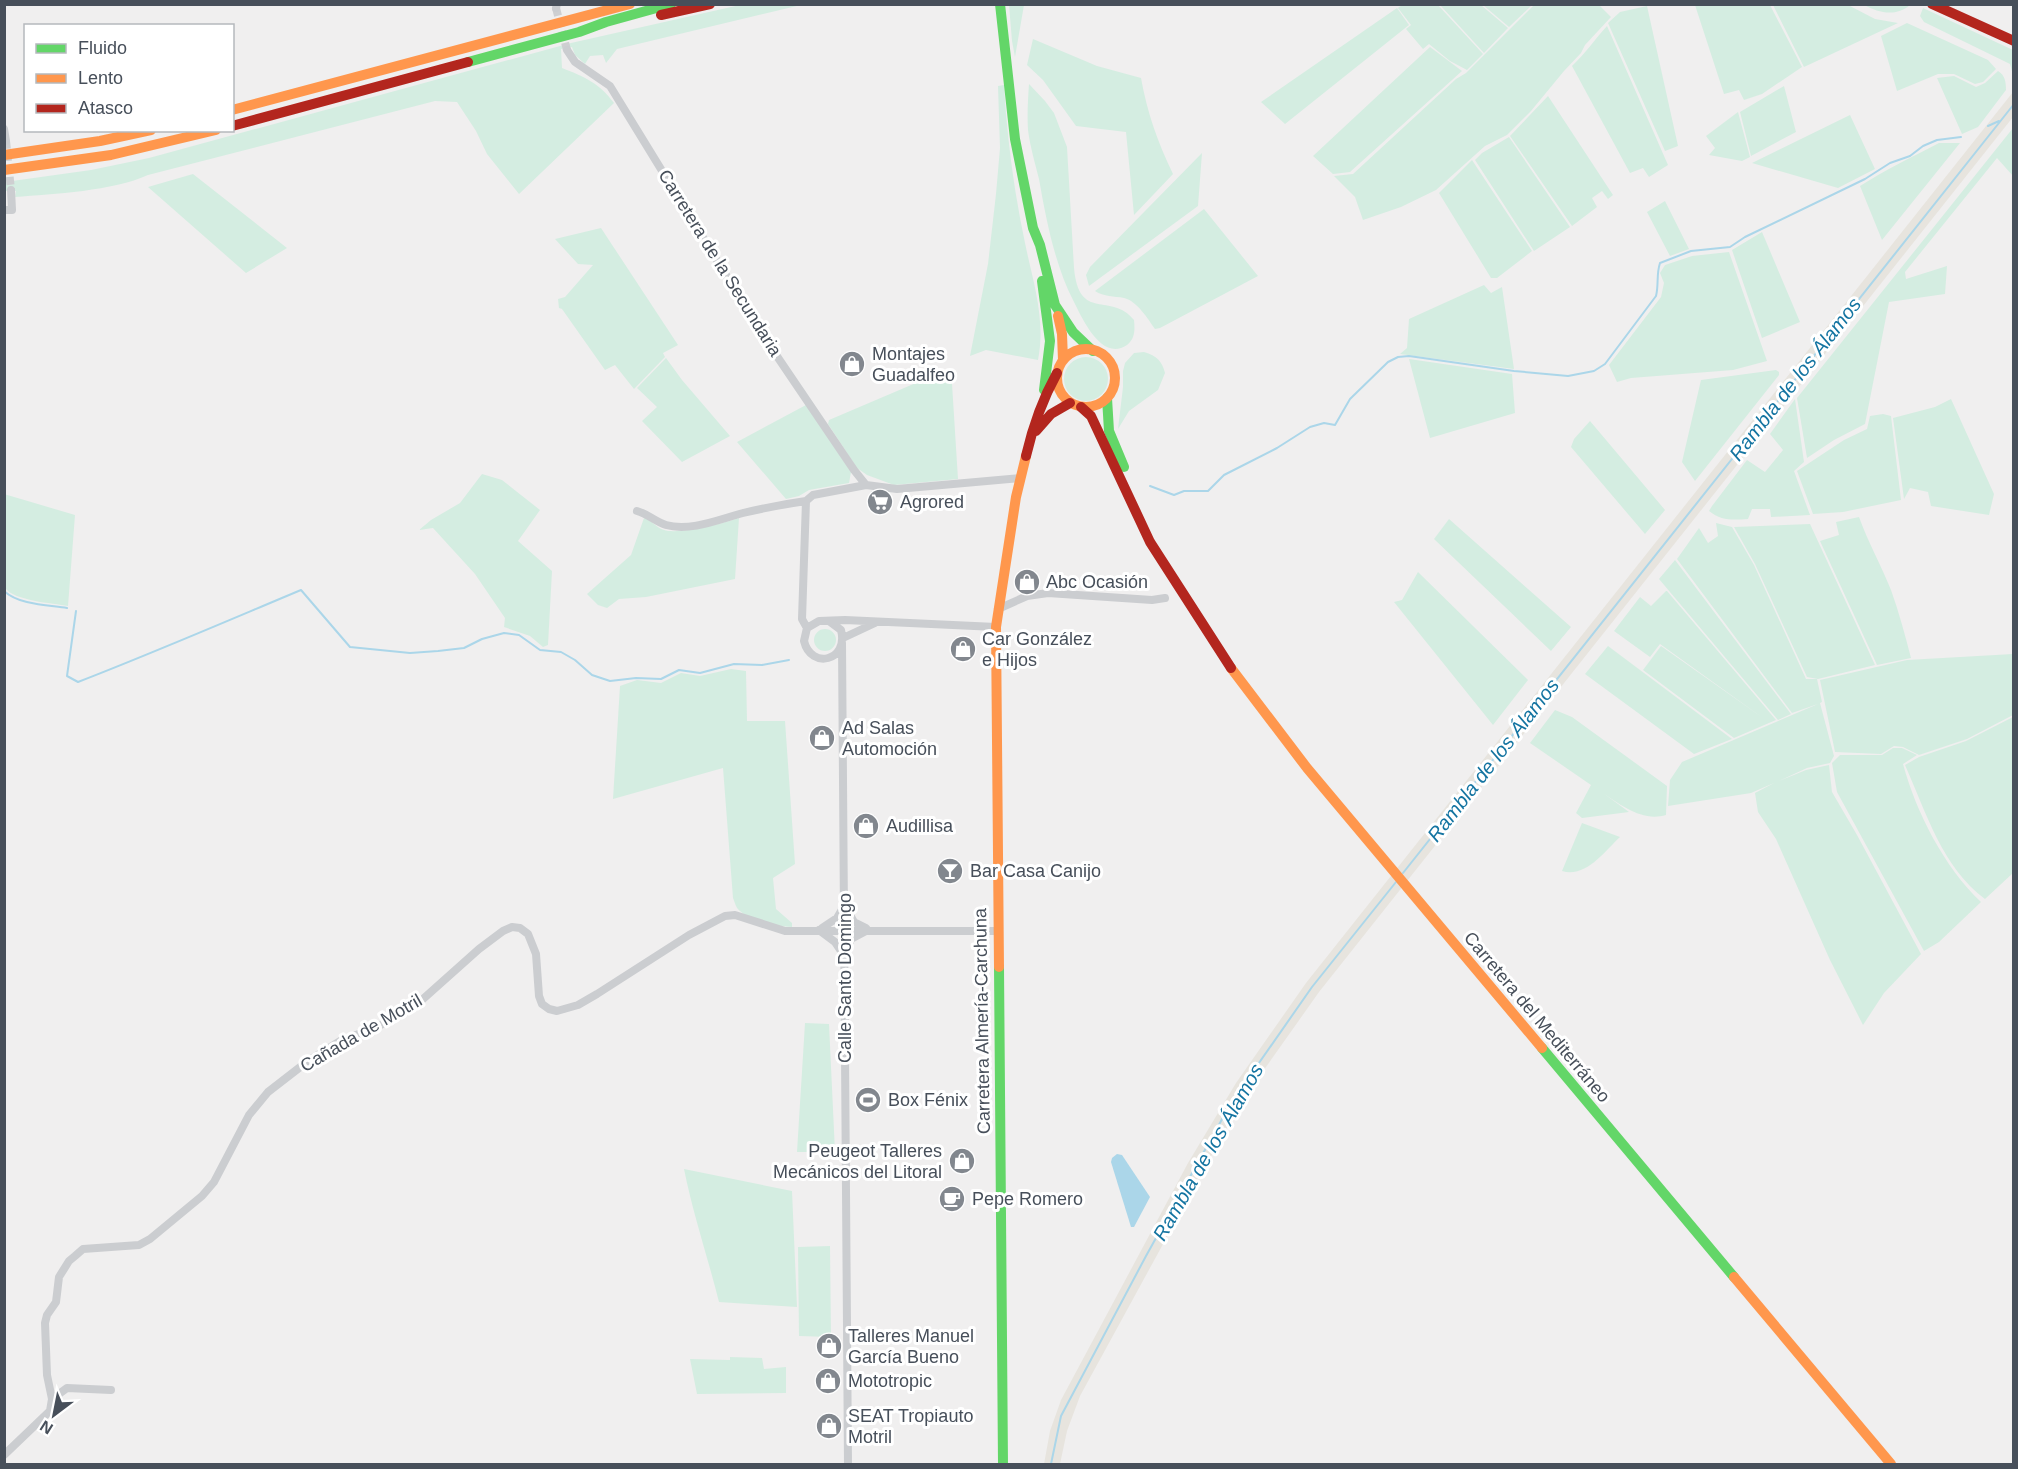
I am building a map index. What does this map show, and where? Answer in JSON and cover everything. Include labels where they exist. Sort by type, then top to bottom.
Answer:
[{"type":"main road","points":[[585,15],[611,4]]},
{"type":"main road","points":[[234,109],[630,4]]},
{"type":"main road","points":[[579,32],[671,4]]},
{"type":"main road","points":[[234,125],[579,32],[710,4]]},
{"type":"main road","points":[[1000,4],[1015,139],[1022,180],[1062,334],[1064,360]]},
{"type":"main road","points":[[1003,24],[1005,4]]},
{"type":"main road","points":[[1932,4],[2013,41]]},
{"type":"main road","points":[[4,155],[91,143],[142,132]]},
{"type":"main road","points":[[4,170],[111,155],[208,132]]},
{"type":"main road","points":[[1033,228],[1033,247],[1044,293],[1050,341],[1044,397]]},
{"type":"main road","points":[[1055,305],[1073,332],[1093,351],[1106,358],[1114,372],[1112,390],[1100,404],[1081,407],[1070,403],[1059,390],[1057,373]]},
{"type":"main road","points":[[1044,397],[1064,360],[1077,351],[1093,351]]},
{"type":"main road","name":"Carretera Almería-Carchuna","points":[[1003,1464],[996,627],[1013,513],[1034,424],[1044,397]]},
{"type":"main road","name":"Carretera del Mediterráneo","points":[[1107,398],[1109,431],[1174,579]]},
{"type":"main road","points":[[1033,436],[1045,418],[1055,409],[1070,403]]},
{"type":"main road","name":"Carretera del Mediterráneo","points":[[1081,407],[1091,416],[1150,543],[1248,693],[1307,768],[1891,1464]]},
{"type":"street","name":"Carretera de la Secundaria","points":[[567,50],[575,62],[610,86],[764,337],[866,485]]},
{"type":"street","points":[[4,129],[6,141]]},
{"type":"street","points":[[4,210],[12,210],[11,190]]},
{"type":"street","points":[[637,511],[664,525],[696,525],[768,507],[807,501],[813,495],[866,485],[897,489],[1021,478]]},
{"type":"street","points":[[807,501],[802,618],[807,628],[804,641],[811,654],[824,659],[832,657],[839,651],[843,641],[841,630],[829,621]]},
{"type":"street","points":[[998,609],[1027,596],[1048,593],[1152,600],[1165,598]]},
{"type":"street","points":[[807,628],[819,621],[996,627]]},
{"type":"street","points":[[843,641],[877,622]]},
{"type":"street","name":"Calle Santo Domingo","points":[[843,641],[848,1464]]},
{"type":"street","points":[[832,657],[842,671]]},
{"type":"street","points":[[845,957],[835,942],[819,929],[833,922],[845,905],[854,922],[869,930]]},
{"type":"street","name":"Cañada de Motril","points":[[52,1399],[47,1375],[45,1323],[47,1315],[56,1302],[59,1277],[69,1261],[83,1249],[139,1245],[150,1239],[202,1196],[214,1182],[249,1115],[268,1092],[308,1061],[342,1040],[375,1028],[405,1012],[503,931],[512,927],[520,928],[528,934],[536,954],[539,996],[542,1004],[557,1011],[578,1005],[689,935],[725,916],[735,915],[785,930],[997,931]]},
{"type":"street","points":[[845,957],[851,939],[869,930]]},
{"type":"street","points":[[4,1455],[50,1411],[52,1399],[67,1388],[111,1390]]},
{"type":"green space","points":[[1535,4],[1599,5],[1611,17],[1531,111],[1507,135],[1485,146],[1436,190],[1401,207],[1363,220],[1355,197],[1334,176],[1353,174],[1456,79],[1466,73]]},
{"type":"green space","points":[[740,5],[801,5],[617,49],[606,63],[603,55],[590,56],[585,64],[575,55],[572,47],[561,49],[562,68],[591,81],[614,103],[519,194],[487,154],[476,131],[457,102],[435,101],[148,175],[118,185],[83,191],[15,197],[16,191],[5,191],[5,182],[91,170],[149,158],[571,43]]},
{"type":"green space","points":[[1009,5],[1024,5],[1015,57],[1012,41]]},
{"type":"green space","points":[[1402,5],[1438,5],[1483,54],[1467,70],[1450,61],[1429,44],[1423,49],[1406,29],[1411,25],[1398,8]]},
{"type":"green space","points":[[1440,5],[1481,5],[1508,28],[1484,53]]},
{"type":"green space","points":[[1483,5],[1532,5],[1509,27]]},
{"type":"green space","points":[[1695,5],[1770,5],[1802,67],[1762,94],[1744,100],[1739,90],[1724,94]]},
{"type":"green space","points":[[1773,5],[1848,5],[1875,19],[1898,23],[1804,67]]},
{"type":"green space","points":[[1864,5],[1910,5],[1899,11],[1887,12]]},
{"type":"green space","points":[[1647,6],[1678,146],[1665,151],[1608,23],[1620,12]]},
{"type":"green space","points":[[1397,8],[1409,25],[1285,124],[1261,102]]},
{"type":"green space","points":[[1923,8],[2013,50],[2013,75],[2010,64],[1924,22],[1920,16]]},
{"type":"green space","points":[[1907,23],[1988,60],[1996,69],[1983,82],[1975,84],[1954,74],[1938,74],[1897,91],[1881,36]]},
{"type":"green space","points":[[1607,26],[1668,165],[1649,177],[1643,168],[1630,173],[1572,66]]},
{"type":"green space","points":[[1033,39],[1097,66],[1141,78],[1154,127],[1173,174],[1134,215],[1126,132],[1076,126],[1043,80],[1027,65]]},
{"type":"green space","points":[[1430,47],[1462,71],[1350,172],[1333,174],[1313,156]]},
{"type":"green space","points":[[1998,71],[2005,79],[2006,90],[1978,127],[1962,134],[1937,78],[1954,76],[1976,87],[1985,83]]},
{"type":"green space","points":[[1029,84],[1054,113],[1067,147],[1077,285],[1082,295],[1089,301],[1116,307],[1134,320],[1132,340],[1118,349],[1109,348],[1094,337],[1067,288],[1056,258],[1029,136]]},
{"type":"green space","points":[[1004,85],[1014,184],[1040,315],[1038,360],[986,350],[970,356],[988,264],[1000,148],[998,86]]},
{"type":"green space","points":[[1784,86],[1796,132],[1751,156],[1740,112]]},
{"type":"green space","points":[[1548,96],[1613,195],[1608,199],[1602,191],[1592,198],[1597,207],[1572,226],[1510,136]]},
{"type":"green space","points":[[1738,112],[1750,157],[1742,161],[1709,155],[1715,148],[1706,136]]},
{"type":"green space","points":[[1850,115],[1875,169],[1838,188],[1752,163]]},
{"type":"green space","points":[[2013,128],[2013,176],[1997,158],[1905,272],[1906,279],[1947,266],[1945,294],[1889,302],[1865,424],[1834,440],[1807,458],[1797,398]]},
{"type":"green space","points":[[1509,137],[1570,227],[1534,251],[1475,160],[1482,153]]},
{"type":"green space","points":[[1939,143],[1960,143],[1882,240],[1860,186]]},
{"type":"green space","points":[[1202,153],[1198,206],[1089,286],[1086,275],[1090,267]]},
{"type":"green space","points":[[1472,160],[1532,251],[1497,278],[1491,278],[1439,193]]},
{"type":"green space","points":[[193,174],[287,248],[246,273],[148,187]]},
{"type":"green space","points":[[1665,201],[1689,249],[1670,256],[1647,212]]},
{"type":"green space","points":[[1204,209],[1258,276],[1155,329],[1142,311],[1129,300],[1095,291]]},
{"type":"green space","points":[[601,228],[678,345],[663,353],[665,357],[634,389],[615,365],[605,370],[562,309],[559,308],[558,299],[565,297],[593,265],[578,264],[555,239]]},
{"type":"green space","points":[[1762,232],[1800,322],[1762,338],[1732,250]]},
{"type":"green space","points":[[1729,252],[1767,361],[1733,370],[1631,378],[1617,382],[1609,365],[1661,297],[1664,283],[1660,273],[1665,265],[1692,256]]},
{"type":"green space","points":[[1484,285],[1491,293],[1502,287],[1514,369],[1400,354],[1407,348],[1409,319]]},
{"type":"green space","points":[[1144,352],[1158,360],[1165,373],[1158,390],[1129,411],[1118,429],[1125,363],[1134,353]]},
{"type":"green space","points":[[1086,357],[1101,364],[1108,379],[1101,394],[1086,401],[1071,394],[1064,379],[1071,364]]},
{"type":"green space","points":[[666,358],[730,436],[682,462],[642,421],[657,407],[637,388]]},
{"type":"green space","points":[[1409,359],[1512,374],[1515,413],[1430,438]]},
{"type":"green space","points":[[951,368],[958,479],[894,485],[867,475],[857,468],[828,424],[829,420]]},
{"type":"green space","points":[[1776,370],[1779,375],[1695,481],[1682,462],[1701,380]]},
{"type":"green space","points":[[1795,399],[1804,462],[1794,471],[1810,515],[1771,517],[1770,509],[1752,509],[1748,519],[1732,520],[1718,517],[1709,511],[1747,460],[1765,472],[1783,450],[1770,434]]},
{"type":"green space","points":[[1951,399],[1994,494],[1989,515],[1931,506],[1928,492],[1910,488],[1904,499],[1893,418],[1935,407]]},
{"type":"green space","points":[[806,405],[851,472],[849,483],[809,490],[799,496],[786,499],[737,442]]},
{"type":"green space","points":[[1883,414],[1891,416],[1901,500],[1843,512],[1813,514],[1797,471],[1844,440],[1867,429],[1870,416]]},
{"type":"green space","points":[[1590,421],[1665,510],[1645,534],[1571,447],[1574,439]]},
{"type":"green space","points":[[482,474],[502,480],[540,510],[518,541],[552,571],[548,645],[543,647],[530,636],[504,627],[505,618],[475,574],[433,528],[419,530],[460,503]]},
{"type":"green space","points":[[4,494],[75,515],[68,606],[25,599],[5,588]]},
{"type":"green space","points":[[1859,517],[1891,590],[1911,658],[1877,665],[1820,541],[1839,535],[1836,522]]},
{"type":"green space","points":[[644,518],[661,529],[680,531],[702,528],[739,518],[735,579],[646,597],[619,599],[607,608],[598,605],[587,594],[631,555]]},
{"type":"green space","points":[[1449,519],[1571,627],[1551,651],[1434,539]]},
{"type":"green space","points":[[1716,523],[1732,527],[1754,565],[1806,679],[1817,679],[1822,702],[1820,703],[1834,756],[1830,763],[1807,768],[1779,781],[1806,770],[1829,765],[1832,792],[1921,954],[1884,993],[1863,1025],[1830,960],[1776,839],[1758,812],[1755,793],[1774,783],[1751,793],[1668,806],[1670,780],[1682,762],[1818,704],[1792,713],[1677,559],[1699,528],[1708,543],[1718,536]]},
{"type":"green space","points":[[1810,524],[1875,665],[1818,679],[1807,677],[1755,564],[1734,527]]},
{"type":"green space","points":[[1675,560],[1791,714],[1778,720],[1659,579]]},
{"type":"green space","points":[[1418,572],[1528,680],[1493,725],[1394,602],[1402,600]]},
{"type":"green space","points":[[1666,591],[1776,720],[1734,738],[1643,670],[1661,646],[1763,718],[1660,644],[1650,657],[1614,631],[1640,597],[1651,606]]},
{"type":"green space","points":[[821,629],[829,629],[836,636],[836,644],[829,651],[821,651],[814,644],[814,636]]},
{"type":"green space","points":[[1608,646],[1732,739],[1694,754],[1585,674]]},
{"type":"green space","points":[[2013,654],[2013,715],[1967,739],[1919,755],[1903,747],[1894,746],[1881,754],[1835,752],[1820,680],[1907,660]]},
{"type":"green space","points":[[731,669],[746,671],[747,721],[785,721],[795,864],[773,878],[776,909],[792,923],[792,927],[758,921],[745,915],[736,905],[733,898],[723,768],[613,799],[620,686],[637,680],[661,683],[681,673],[700,676]]},
{"type":"green space","points":[[1555,710],[1572,717],[1667,786],[1666,815],[1657,817],[1640,814],[1603,793],[1629,812],[1582,818],[1576,813],[1591,785],[1530,743]]},
{"type":"green space","points":[[2013,717],[2013,873],[1985,899],[1970,886],[1946,855],[1928,820],[1905,765],[1919,757],[1966,741]]},
{"type":"green space","points":[[1893,748],[1902,748],[1917,755],[1903,764],[1915,801],[1943,856],[1981,902],[1939,942],[1924,951],[1837,792],[1832,763],[1840,755],[1882,755]]},
{"type":"green space","points":[[1582,823],[1620,837],[1587,867],[1579,871],[1562,871]]},
{"type":"green space","points":[[805,1023],[829,1024],[835,1152],[797,1152]]},
{"type":"green space","points":[[684,1169],[792,1191],[797,1307],[719,1302]]},
{"type":"green space","points":[[830,1246],[831,1337],[799,1336],[798,1247]]},
{"type":"green space","points":[[730,1357],[762,1358],[764,1369],[786,1367],[786,1393],[697,1394],[690,1359],[730,1360]]},
{"type":"sand","points":[[2013,92],[2013,117],[1319,992],[1254,1084],[1221,1138],[1080,1396],[1067,1431],[1060,1464],[1044,1464],[1050,1431],[1061,1400],[1188,1163],[1236,1083],[1306,983]]},
{"type":"water","points":[[1117,1154],[1122,1155],[1150,1197],[1134,1227],[1131,1227],[1111,1162]]},
{"type":"waterway","name":"Rambla de los Álamos","points":[[1403,873],[2014,104]]},
{"type":"waterway","name":"Rambla de los Álamos","points":[[1988,126],[1999,121]]},
{"type":"waterway","points":[[1150,486],[1174,495],[1184,491],[1208,491],[1224,475],[1277,448],[1310,427],[1324,423],[1335,425],[1350,399],[1388,362],[1398,357],[1409,356],[1568,376],[1594,371],[1605,364],[1656,296],[1660,263],[1691,251],[1730,247],[1745,237],[1865,179],[1890,163],[1910,156],[1923,146],[1937,140],[1961,137]]},
{"type":"waterway","points":[[76,611],[67,676],[78,682],[301,590],[350,647],[410,653],[438,651],[464,648],[482,639],[504,633],[519,635],[540,650],[561,652],[575,660],[592,675],[610,681],[636,678],[661,679],[679,670],[700,673],[734,664],[762,665],[789,660]]},
{"type":"waterway","points":[[4,591],[26,602],[67,608]]},
{"type":"waterway","name":"Rambla de los Álamos","points":[[1051,1464],[1061,1416],[1231,1103],[1312,987],[1396,882]]},
{"type":"tunnel","points":[[556,8],[567,50]]},
{"type":"tunnel","points":[[6,141],[11,190]]},
{"type":"traffic: fast","points":[[468,62],[671,4]]},
{"type":"traffic: fast","points":[[1000,4],[1015,139],[1033,228],[1040,245],[1055,305],[1073,332],[1093,351]]},
{"type":"traffic: fast","points":[[1042,281],[1050,341],[1044,390]]},
{"type":"traffic: fast","points":[[1107,398],[1109,431],[1124,467]]},
{"type":"traffic: fast","points":[[999,967],[1003,1464]]},
{"type":"traffic: fast","points":[[1542,1048],[1734,1277]]},
{"type":"traffic: slow","points":[[234,109],[630,4]]},
{"type":"traffic: slow","points":[[4,155],[100,141],[142,132]]},
{"type":"traffic: slow","points":[[4,170],[111,155],[208,132]]},
{"type":"traffic: slow","points":[[1058,316],[1062,334],[1063,360]]},
{"type":"traffic: slow","points":[[1086,349],[1102,354],[1110,362],[1115,378],[1110,394],[1102,402],[1086,407],[1070,402],[1062,394],[1057,378],[1062,362],[1070,354],[1086,349]]},
{"type":"traffic: slow","points":[[999,967],[996,627],[1016,497],[1026,456]]},
{"type":"traffic: slow","points":[[1231,668],[1307,768],[1542,1048]]},
{"type":"traffic: slow","points":[[1734,1277],[1891,1464]]},
{"type":"traffic: jam","points":[[661,15],[710,4]]},
{"type":"traffic: jam","points":[[1932,4],[2014,41]]},
{"type":"traffic: jam","points":[[234,125],[468,62]]},
{"type":"traffic: jam","points":[[1026,456],[1038,413],[1057,373]]},
{"type":"traffic: jam","points":[[1036,431],[1051,414],[1070,403]]},
{"type":"traffic: jam","points":[[1081,407],[1091,416],[1150,542],[1231,668]]},
{"type":"place","name":"Montajes Guadalfeo","points":[[852,364]]},
{"type":"place","name":"Agrored","points":[[880,502]]},
{"type":"place","name":"Abc Ocasión","points":[[1027,582]]},
{"type":"place","name":"Car González e Hijos","points":[[963,649]]},
{"type":"place","name":"Ad Salas Automoción","points":[[822,738]]},
{"type":"place","name":"Audillisa","points":[[866,826]]},
{"type":"place","name":"Bar Casa Canijo","points":[[950,871]]},
{"type":"place","name":"Box Fénix","points":[[868,1100]]},
{"type":"place","name":"Peugeot Talleres Mecánicos del Litoral","points":[[962,1161]]},
{"type":"place","name":"Pepe Romero","points":[[952,1199]]},
{"type":"place","name":"Talleres Manuel García Bueno","points":[[829,1346]]},
{"type":"place","name":"Mototropic","points":[[828,1381]]},
{"type":"place","name":"SEAT Tropiauto Motril","points":[[829,1426]]}]
